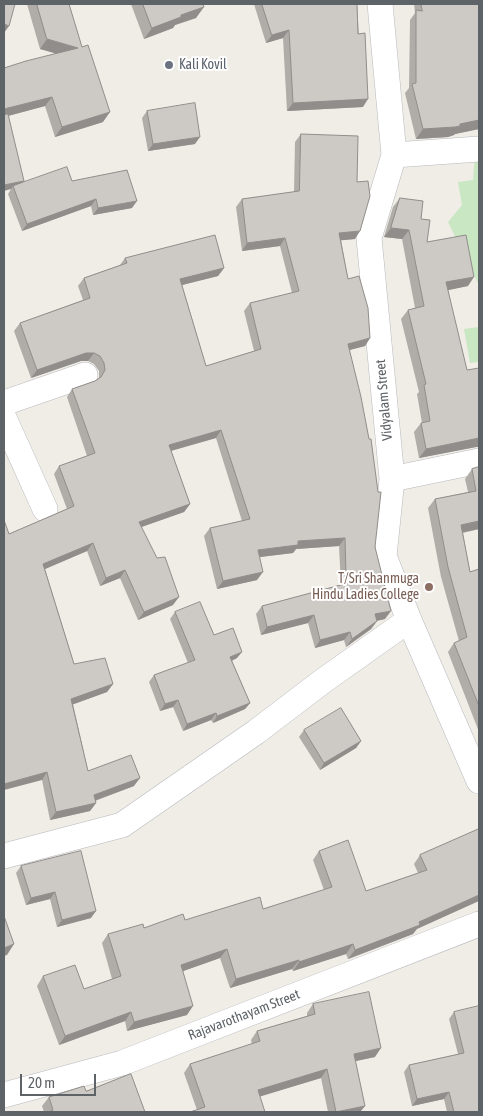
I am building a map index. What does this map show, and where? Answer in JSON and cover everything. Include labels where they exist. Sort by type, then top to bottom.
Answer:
[{"type":"street","name":"Vidyalam Street","points":[[380,4],[394,155],[369,238],[392,479],[384,556],[409,620],[479,781]]},
{"type":"street","points":[[394,155],[479,149]]},
{"type":"street","points":[[4,403],[85,375]]},
{"type":"street","points":[[4,418],[45,509]]},
{"type":"street","points":[[392,479],[479,461]]},
{"type":"street","points":[[4,856],[122,825],[256,732],[323,681],[409,620]]},
{"type":"street","name":"Rajavarothayam Street","points":[[4,1095],[122,1063],[479,924]]},
{"type":"green space","points":[[475,156],[479,156],[478,283],[448,222],[462,205],[458,182],[473,180]]},
{"type":"green space","points":[[479,327],[479,362],[470,363],[464,329]]},
{"type":"building","points":[[4,4],[15,4],[9,26],[4,24]]},
{"type":"building","points":[[37,4],[69,4],[82,47],[88,45],[110,112],[62,127],[52,97],[4,109],[4,68],[78,48],[47,39]]},
{"type":"building","points":[[143,4],[203,4],[204,7],[152,28]]},
{"type":"building","points":[[262,4],[357,4],[358,34],[365,33],[368,99],[293,103],[289,30],[272,35]]},
{"type":"building","points":[[421,4],[479,4],[479,120],[455,127],[423,129],[412,84],[416,83],[416,10],[422,11]]},
{"type":"building","points":[[195,103],[200,137],[153,144],[147,111]]},
{"type":"building","points":[[8,114],[24,181],[4,185],[4,115]]},
{"type":"building","points":[[301,134],[358,136],[357,182],[368,181],[370,196],[360,231],[339,233],[348,279],[359,276],[368,308],[370,338],[348,344],[369,439],[371,439],[378,492],[381,492],[375,547],[391,611],[375,614],[377,621],[352,639],[350,632],[320,640],[314,615],[267,627],[262,606],[348,583],[346,576],[345,538],[298,541],[298,545],[258,550],[263,572],[223,581],[210,528],[250,519],[221,430],[169,445],[190,504],[139,522],[157,558],[165,557],[179,597],[144,612],[125,570],[106,578],[93,543],[43,564],[74,664],[105,658],[113,684],[71,699],[88,771],[131,755],[140,778],[94,795],[96,803],[56,812],[47,772],[4,784],[4,520],[9,534],[74,506],[59,466],[95,453],[72,389],[95,381],[101,377],[105,370],[100,356],[94,353],[86,353],[37,370],[20,323],[90,298],[84,278],[127,263],[125,258],[215,235],[224,268],[180,279],[206,366],[261,349],[250,303],[299,291],[285,238],[247,243],[242,199],[299,191]]},
{"type":"building","points":[[67,167],[72,181],[127,170],[137,201],[98,208],[96,199],[27,224],[13,186]]},
{"type":"building","points":[[400,198],[423,201],[421,219],[430,220],[427,242],[466,235],[474,277],[446,282],[467,370],[479,368],[479,438],[426,449],[421,423],[430,421],[424,385],[426,384],[408,310],[424,306],[409,230],[391,228]]},
{"type":"building","points":[[479,467],[479,521],[461,525],[470,572],[479,569],[479,706],[454,643],[467,637],[448,567],[435,499],[476,491],[472,469]]},
{"type":"building","points":[[200,602],[214,635],[233,628],[242,652],[230,657],[250,703],[217,716],[216,713],[187,724],[178,700],[165,704],[154,675],[195,660],[175,612]]},
{"type":"building","points":[[341,708],[361,741],[324,763],[304,730]]},
{"type":"building","points":[[479,829],[479,895],[419,922],[420,925],[355,950],[353,944],[299,962],[299,960],[236,979],[227,949],[181,965],[193,1006],[134,1022],[131,1012],[65,1036],[43,976],[75,965],[84,989],[121,976],[108,934],[143,924],[144,928],[183,914],[185,920],[260,897],[263,909],[332,887],[319,851],[348,840],[366,891],[427,870],[420,855]]},
{"type":"building","points":[[81,851],[96,911],[62,920],[55,892],[31,898],[21,866]]},
{"type":"building","points":[[4,916],[14,944],[4,948]]},
{"type":"building","points":[[369,992],[381,1048],[354,1054],[365,1106],[336,1112],[327,1069],[258,1090],[265,1112],[190,1112],[205,1107],[190,1064],[260,1041],[257,1031],[315,1014],[313,1004]]},
{"type":"building","points":[[479,1006],[479,1112],[454,1112],[449,1092],[417,1099],[409,1065],[464,1053],[454,1012]]},
{"type":"building","points":[[131,1074],[145,1112],[49,1112],[53,1110],[49,1097],[84,1086],[86,1091]]},
{"type":"place","name":"Kali Kovil","points":[[169,65]]},
{"type":"place","name":"T/Sri Shanmuga Hindu Ladies College","points":[[429,587]]}]
